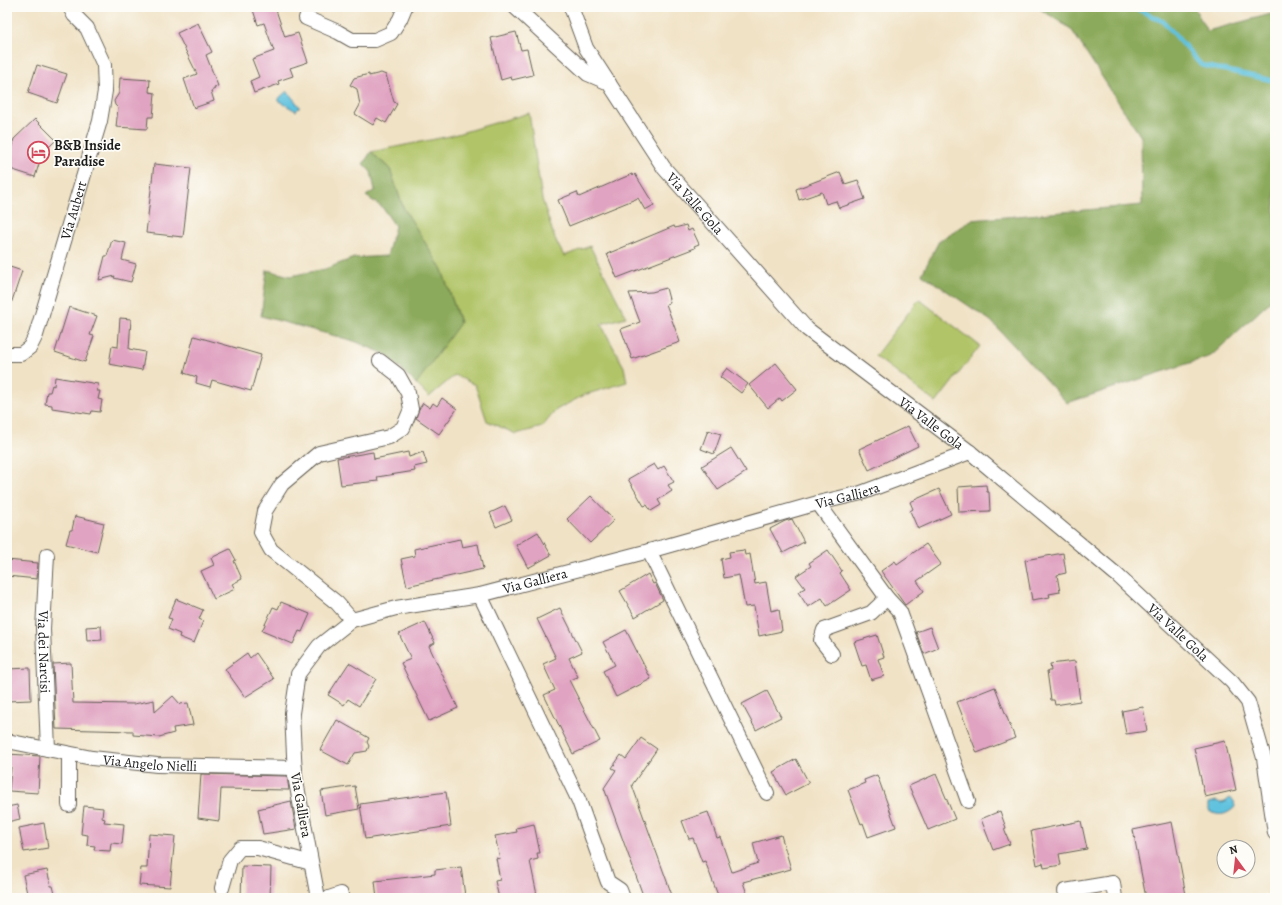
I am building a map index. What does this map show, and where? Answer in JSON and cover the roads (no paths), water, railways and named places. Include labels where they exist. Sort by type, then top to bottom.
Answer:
[{"type":"street","name":"Via Aubert","points":[[7,354],[21,354],[30,347],[36,335],[100,121],[105,91],[104,65],[87,28],[74,15],[70,7]]},
{"type":"street","points":[[306,18],[352,40],[376,40],[391,33],[400,19],[405,7]]},
{"type":"street","points":[[515,7],[588,74],[609,83]]},
{"type":"street","name":"Via Valle Gola","points":[[571,7],[586,48],[664,168],[807,329],[970,452],[1117,575],[1232,682],[1248,702],[1264,758],[1275,834]]},
{"type":"street","points":[[352,620],[337,603],[271,550],[261,532],[265,511],[282,484],[320,453],[389,437],[403,428],[411,410],[408,393],[398,375],[380,361]]},
{"type":"street","name":"Via Galliera","points":[[318,898],[295,776],[292,713],[298,674],[319,646],[352,620],[396,608],[480,595],[649,551],[818,503],[861,493],[970,452]]},
{"type":"street","points":[[818,503],[887,598],[900,612],[968,801]]},
{"type":"street","points":[[649,551],[767,793]]},
{"type":"street","name":"Via dei Narcisi","points":[[47,555],[43,629],[48,749]]},
{"type":"street","points":[[480,595],[579,801],[608,882],[620,890],[623,898]]},
{"type":"street","points":[[832,654],[821,640],[824,630],[871,613],[887,598]]},
{"type":"street","name":"Via Angelo Nielli","points":[[7,741],[92,758],[157,765],[295,768]]},
{"type":"street","points":[[69,754],[69,805]]},
{"type":"street","name":"Via Galliera","points":[[222,888],[230,860],[240,848],[258,848],[312,863]]},
{"type":"street","points":[[1064,892],[1113,883],[1115,898]]},
{"type":"water","points":[[287,91],[300,107],[296,111],[277,100]]},
{"type":"water","points":[[1230,798],[1234,801],[1235,807],[1229,812],[1216,814],[1209,811],[1209,803],[1216,801],[1221,803]]},
{"type":"waterway","points":[[1133,7],[1164,22],[1201,65],[1275,81]]},
{"type":"place","name":"B&B Inside Paradise","points":[[38,153]]}]
